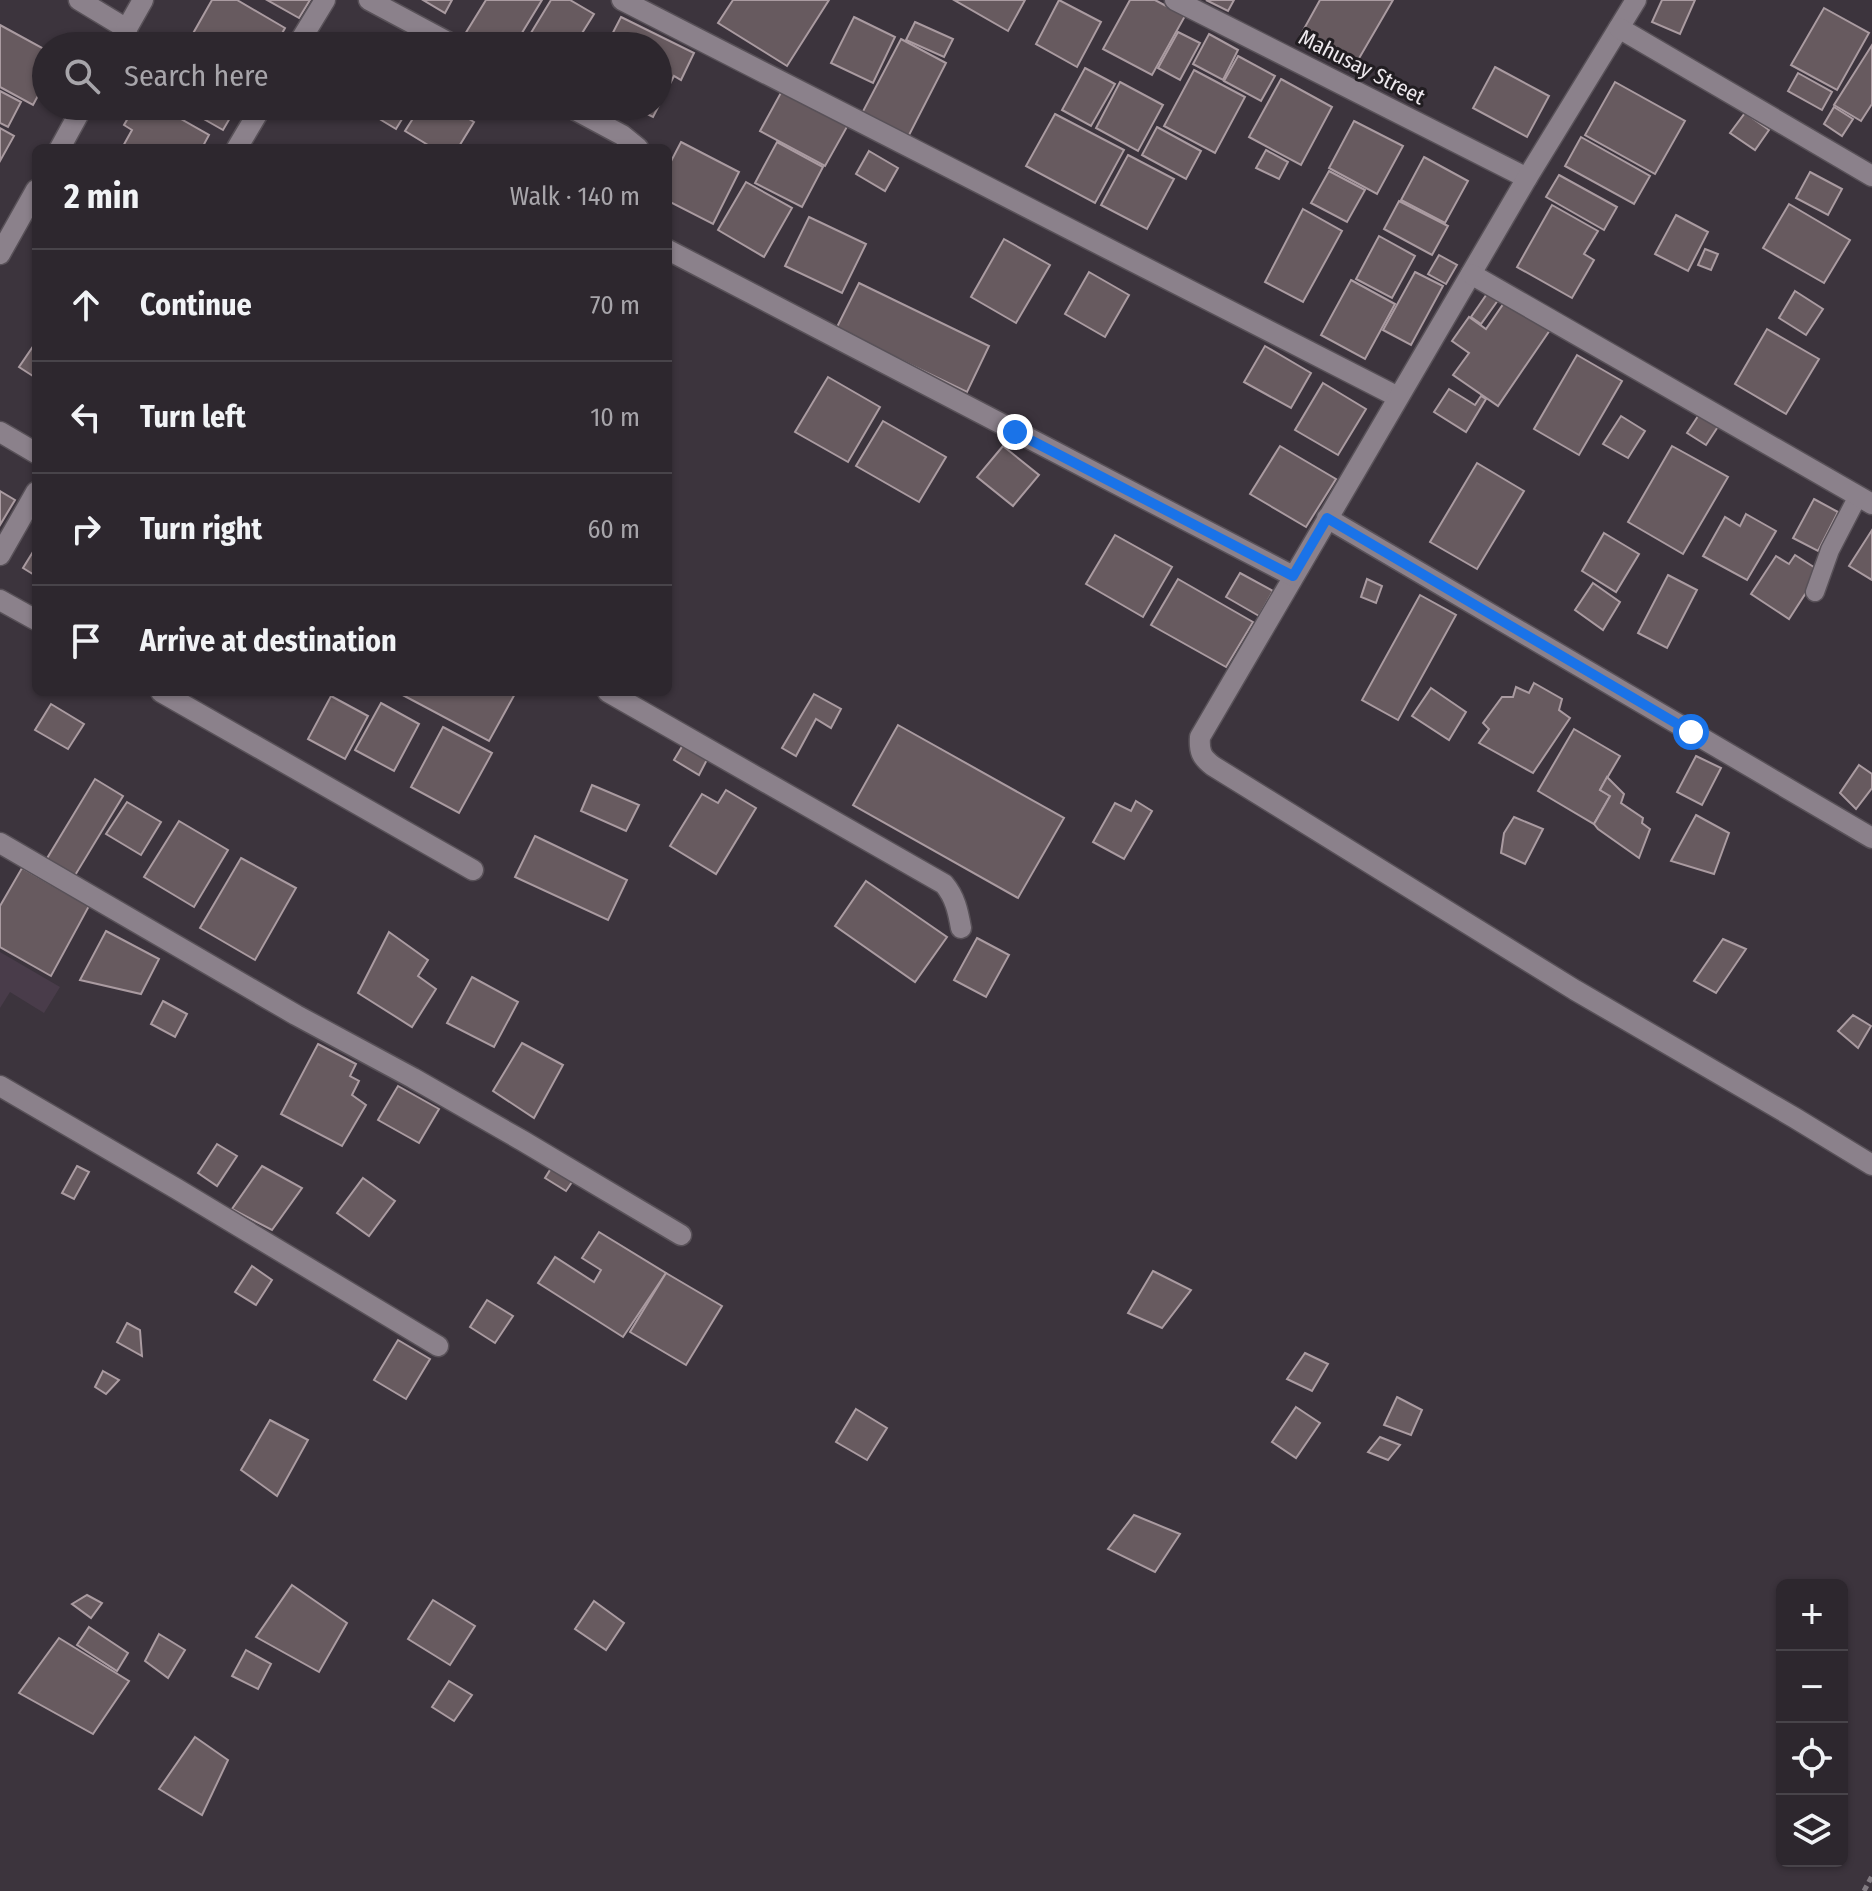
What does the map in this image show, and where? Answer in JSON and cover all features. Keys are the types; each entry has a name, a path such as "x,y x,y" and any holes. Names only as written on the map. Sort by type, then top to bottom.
{"street":[{"path":"79,0 116,32"},
{"path":"125,32 143,0"},
{"path":"306,32 325,0"},
{"path":"369,0 429,32"},
{"path":"622,0 1398,397"},
{"name":"Mahusay Street","path":"1175,0 1527,178"},
{"path":"1636,0 1527,178 1293,576 1200,737 1199,749 1202,758 1575,990 1872,1165"},
{"path":"1619,28 1872,176"},
{"path":"62,144 75,120"},
{"path":"239,144 254,120"},
{"path":"594,120 633,144"},
{"path":"0,254 32,197"},
{"path":"672,252 1293,576"},
{"path":"1471,274 1865,500"},
{"path":"0,432 32,451"},
{"path":"0,555 32,499"},
{"path":"1327,518 1872,838"},
{"path":"0,600 32,618"},
{"path":"168,696 473,870"},
{"path":"615,696 944,884 957,905 961,928"},
{"path":"0,843 296,1015 523,1141 681,1235"},
{"path":"0,1086 438,1346"}],"lane":[{"path":"1815,592 1830,550 1865,500"}],"path":[{"path":"1864,1891 1872,1876"}],"shaded area":[{"path":"0,952 60,987 44,1013 10,992 0,1008"}],"building":[{"path":"212,0 237,0 285,28 283,32 194,32"},
{"path":"267,0 310,0 299,18"},
{"path":"423,0 452,0 445,13"},
{"path":"486,0 542,0 523,32 466,32"},
{"path":"551,0 570,0 594,14 583,32 532,32"},
{"path":"733,0 829,0 787,66 718,23"},
{"path":"954,0 1025,0 1008,31"},
{"path":"1059,0 1101,22 1077,67 1036,44"},
{"path":"1130,0 1155,0 1185,16 1152,75 1103,49"},
{"path":"1206,0 1234,0 1228,11"},
{"path":"1320,0 1393,0 1354,67 1300,36"},
{"path":"1662,0 1695,0 1680,34 1652,22"},
{"path":"1824,8 1869,33 1837,90 1791,65"},
{"path":"621,17 651,32 613,32"},
{"path":"854,17 895,37 873,83 831,63"},
{"path":"915,22 953,39 944,57 906,40"},
{"path":"0,25 32,42 32,104 0,87"},
{"path":"1178,32 1200,43 1180,80 1158,68"},
{"path":"1209,34 1238,50 1223,80 1193,64"},
{"path":"901,39 946,63 906,141 860,117"},
{"path":"672,42 694,53 681,80 674,76 672,80"},
{"path":"1872,45 1872,104 1861,121 1834,105"},
{"path":"1238,56 1275,76 1261,101 1224,81"},
{"path":"1495,67 1549,96 1527,137 1473,108"},
{"path":"1085,68 1115,84 1091,126 1062,110"},
{"path":"1194,70 1245,97 1215,153 1164,126"},
{"path":"1798,73 1832,92 1822,110 1788,91"},
{"path":"1281,79 1332,107 1301,165 1249,137"},
{"path":"1120,82 1163,105 1138,151 1096,128"},
{"path":"1615,82 1685,121 1655,174 1585,135"},
{"path":"783,89 848,125 825,166 760,131"},
{"path":"0,91 21,102 8,127 0,123"},
{"path":"1834,107 1853,119 1842,136 1824,124"},
{"path":"1745,113 1769,130 1755,150 1730,133"},
{"path":"1055,114 1124,150 1095,203 1026,166"},
{"path":"127,120 183,120 209,135 204,144 124,144 132,130 124,125"},
{"path":"206,120 229,120 223,130"},
{"path":"381,120 401,120 396,129"},
{"path":"412,120 474,122 460,144 426,144 405,131"},
{"path":"1354,121 1403,146 1377,194 1329,168"},
{"path":"1157,127 1201,151 1186,179 1142,155"},
{"path":"0,128 14,136 0,161"},
{"path":"1581,137 1650,176 1634,204 1565,166"},
{"path":"681,142 739,172 713,224 672,203 672,159"},
{"path":"777,142 823,167 802,207 755,183"},
{"path":"1266,150 1288,162 1279,179 1256,168"},
{"path":"869,151 898,168 885,191 856,174"},
{"path":"1128,155 1174,179 1147,229 1101,205"},
{"path":"1424,157 1468,181 1445,223 1401,200"},
{"path":"1329,171 1365,190 1347,222 1311,203"},
{"path":"1810,172 1842,189 1828,215 1796,198"},
{"path":"1559,175 1617,207 1604,230 1546,197"},
{"path":"746,182 792,208 764,257 718,230"},
{"path":"1399,201 1448,226 1432,255 1384,229"},
{"path":"1789,204 1850,240 1824,283 1763,248"},
{"path":"1552,205 1598,231 1584,254 1594,260 1572,298 1517,267"},
{"path":"1303,209 1342,231 1303,302 1265,282"},
{"path":"1676,215 1708,232 1688,271 1655,254"},
{"path":"809,217 866,244 842,293 785,266"},
{"path":"1379,236 1415,256 1392,298 1356,279"},
{"path":"1004,239 1050,265 1016,323 971,297"},
{"path":"1705,249 1718,254 1711,270 1698,265"},
{"path":"1439,255 1457,265 1446,284 1428,274"},
{"path":"1089,272 1129,295 1105,337 1065,314"},
{"path":"1415,272 1443,286 1411,345 1383,330"},
{"path":"1351,280 1395,304 1365,359 1321,335"},
{"path":"859,283 989,346 967,392 836,329"},
{"path":"1491,288 1501,296 1481,324 1471,317"},
{"path":"1795,291 1823,309 1806,335 1779,318"},
{"path":"1506,300 1550,330 1498,406 1453,375 1469,353 1452,341 1469,317 1486,329"},
{"path":"1767,329 1819,359 1786,414 1735,384"},
{"path":"1265,346 1311,373 1291,408 1244,382"},
{"path":"32,348 32,375 19,367"},
{"path":"1577,355 1622,381 1579,455 1534,429"},
{"path":"828,377 880,407 848,462 795,432"},
{"path":"1323,383 1366,409 1338,455 1295,430"},
{"path":"1449,389 1475,405 1481,396 1486,399 1466,432 1434,412"},
{"path":"1702,410 1721,422 1706,445 1687,433"},
{"path":"1621,416 1645,431 1628,458 1603,444"},
{"path":"883,421 946,457 919,502 856,466"},
{"path":"1003,446 1039,475 1013,506 977,477"},
{"path":"1280,446 1336,479 1306,527 1250,494"},
{"path":"1672,446 1728,477 1683,554 1628,522"},
{"path":"1477,463 1524,491 1477,569 1430,542"},
{"path":"0,491 15,500 0,525"},
{"path":"1814,499 1838,512 1818,551 1793,538"},
{"path":"1746,514 1776,531 1747,580 1703,556 1725,517 1740,526"},
{"path":"1872,530 1872,580 1849,566"},
{"path":"1604,533 1639,554 1616,592 1582,571"},
{"path":"1115,535 1172,567 1143,617 1086,584"},
{"path":"32,553 32,574 23,568"},
{"path":"1795,555 1820,571 1789,619 1751,594 1776,556 1789,564"},
{"path":"1240,573 1273,591 1259,616 1226,597"},
{"path":"1668,575 1697,590 1667,648 1638,633"},
{"path":"1178,579 1253,622 1226,667 1151,625"},
{"path":"1367,579 1382,586 1376,603 1361,597"},
{"path":"1593,583 1620,602 1603,630 1575,610"},
{"path":"1420,595 1456,615 1398,720 1362,700"},
{"path":"1534,683 1562,699 1559,710 1570,718 1533,773 1479,743 1489,729 1483,723 1502,697 1513,697 1516,687 1529,693"},
{"path":"1431,688 1466,712 1449,740 1412,716"},
{"path":"814,694 841,709 831,728 816,719 796,756 782,748"},
{"path":"331,696 368,716 345,759 308,739"},
{"path":"405,696 514,696 489,741"},
{"path":"381,703 419,724 394,771 355,750"},
{"path":"51,704 84,724 68,749 35,730"},
{"path":"898,725 1064,818 1018,898 853,805"},
{"path":"443,727 492,753 459,813 411,787"},
{"path":"1574,729 1620,756 1600,790 1610,796 1594,824 1538,791"},
{"path":"687,738 711,752 699,775 674,760"},
{"path":"1696,756 1721,768 1702,805 1677,792"},
{"path":"1859,765 1872,774 1872,788 1856,809 1840,793"},
{"path":"1607,777 1624,794 1621,803 1643,818 1642,823 1650,829 1639,858 1594,824 1610,796 1600,790"},
{"path":"95,779 123,796 74,877 46,860"},
{"path":"592,785 639,805 626,831 581,811"},
{"path":"726,790 756,808 716,874 670,846 702,794 718,803"},
{"path":"1136,801 1152,811 1124,859 1093,842 1115,803 1131,811"},
{"path":"127,802 161,822 141,855 106,834"},
{"path":"1696,815 1729,833 1714,874 1671,861"},
{"path":"1514,817 1543,829 1525,864 1501,853 1504,833"},
{"path":"179,821 228,850 194,907 144,877"},
{"path":"535,836 627,880 608,920 515,877"},
{"path":"241,858 296,888 255,960 200,928"},
{"path":"22,868 89,906 51,976 0,947 0,906"},
{"path":"866,881 947,937 915,982 835,926"},
{"path":"106,931 159,959 141,994 80,980"},
{"path":"389,932 428,960 418,976 436,989 412,1027 358,993"},
{"path":"977,938 1009,955 986,997 954,980"},
{"path":"1723,939 1746,949 1716,993 1694,981"},
{"path":"472,977 518,1002 494,1047 447,1023"},
{"path":"163,1001 187,1014 175,1037 151,1024"},
{"path":"1853,1015 1871,1026 1858,1048 1838,1031"},
{"path":"522,1043 563,1065 534,1118 493,1091"},
{"path":"318,1044 356,1064 350,1076 359,1081 352,1095 366,1105 342,1146 281,1114"},
{"path":"398,1086 439,1109 419,1143 378,1120"},
{"path":"217,1144 237,1156 217,1186 198,1173"},
{"path":"555,1162 576,1176 566,1191 545,1178"},
{"path":"77,1166 89,1172 74,1199 62,1193"},
{"path":"262,1166 302,1188 272,1230 232,1209"},
{"path":"363,1178 395,1201 369,1236 337,1213"},
{"path":"599,1232 666,1273 623,1337 538,1283 555,1257 594,1282 601,1270 582,1258"},
{"path":"252,1266 272,1280 256,1305 235,1292"},
{"path":"1153,1271 1191,1290 1162,1328 1128,1313"},
{"path":"666,1273 722,1306 686,1365 630,1332"},
{"path":"487,1300 513,1316 495,1343 470,1327"},
{"path":"127,1323 140,1330 142,1356 117,1342"},
{"path":"398,1340 430,1359 406,1399 374,1380"},
{"path":"1305,1353 1328,1364 1312,1391 1287,1379"},
{"path":"103,1371 119,1380 106,1394 95,1387"},
{"path":"1397,1397 1422,1410 1411,1435 1384,1425"},
{"path":"1296,1407 1320,1423 1296,1458 1272,1442"},
{"path":"856,1409 887,1428 867,1460 836,1442"},
{"path":"270,1420 308,1440 277,1496 241,1470"},
{"path":"1380,1437 1400,1445 1388,1460 1368,1452"},
{"path":"1134,1515 1180,1534 1155,1572 1108,1549"},
{"path":"292,1585 347,1623 319,1672 256,1637"},
{"path":"87,1595 102,1603 91,1618 72,1604"},
{"path":"433,1600 475,1626 450,1665 408,1639"},
{"path":"594,1601 624,1623 606,1650 575,1629"},
{"path":"89,1627 128,1653 117,1671 77,1645"},
{"path":"159,1634 185,1650 168,1678 145,1661"},
{"path":"59,1638 129,1681 93,1734 19,1693"},
{"path":"246,1650 271,1664 258,1689 232,1676"},
{"path":"449,1681 472,1695 454,1721 432,1707"},
{"path":"195,1737 228,1760 202,1815 159,1789"}],"route":[{"path":"1015,432 1293,576 1327,518 1691,732"}]}
